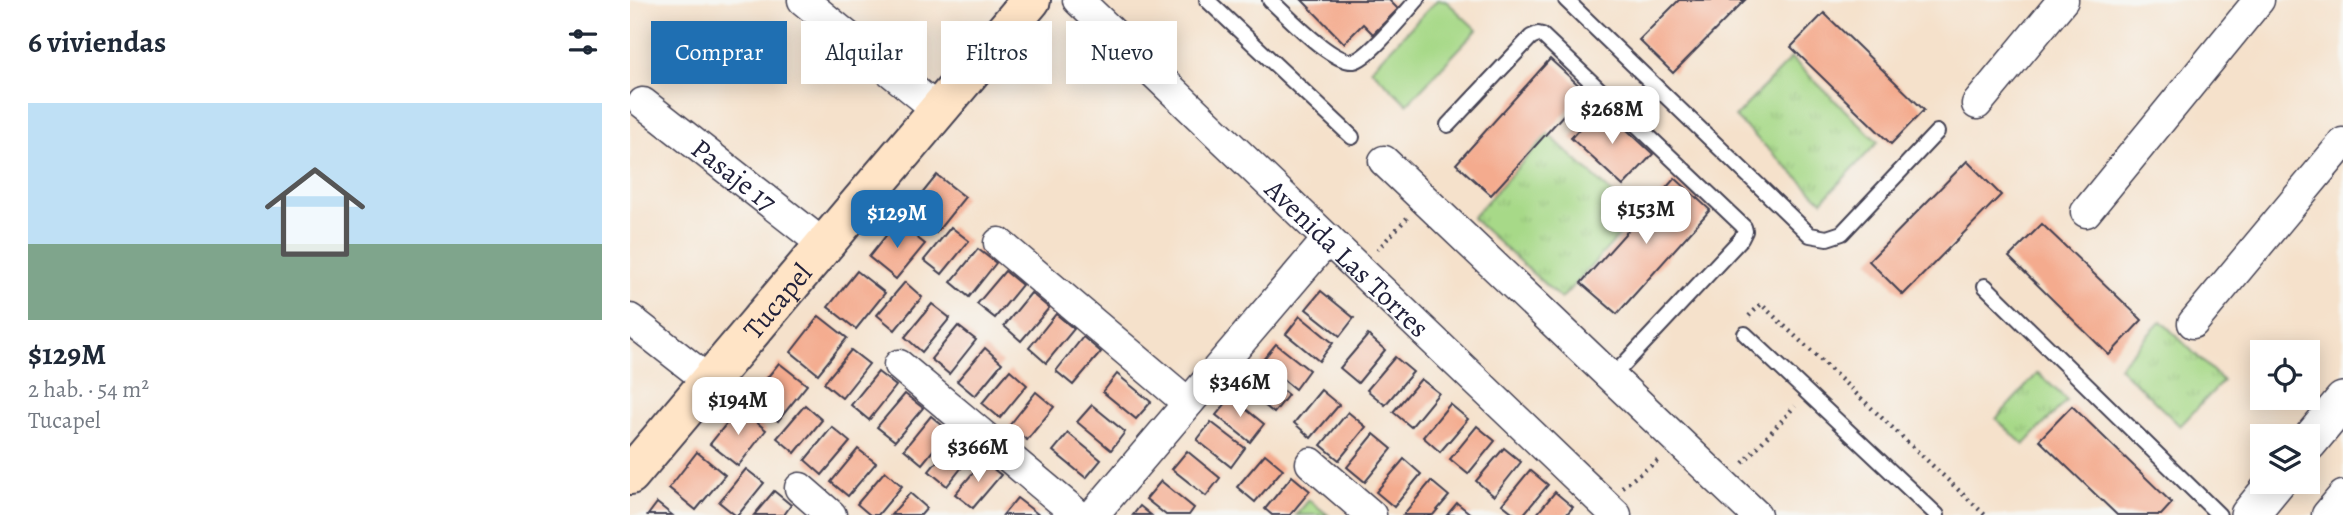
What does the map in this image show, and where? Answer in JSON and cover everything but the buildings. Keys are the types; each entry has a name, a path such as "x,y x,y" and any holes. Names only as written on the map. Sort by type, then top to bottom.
{"main road":[{"name":"Tucapel","path":"630,475 1031,0"}],"street":[{"path":"803,0 939,110"},
{"name":"Avenida Las Torres","path":"1078,0 1609,508"},
{"path":"1977,104 2063,0"},
{"path":"2086,212 2259,0"},
{"name":"Pasaje 17","path":"643,103 824,246"},
{"path":"2193,323 2343,143"},
{"path":"1384,161 1756,515"},
{"path":"1093,515 1328,239"},
{"path":"999,243 1188,403"},
{"path":"630,319 709,381"},
{"path":"899,365 1078,515"},
{"path":"2320,429 2343,401"},
{"path":"1311,463 1371,515"},
{"path":"800,488 831,515"},
{"path":"2249,515 2266,494"},
{"path":"2327,515 2343,496"}],"lane":[{"path":"1207,0 1352,137"},
{"path":"1270,0 1335,57 1353,61 1366,55 1417,0"},
{"path":"1566,0 1810,235 1827,238 1842,233 1937,132"},
{"path":"1448,125 1531,37 1542,35 1744,227 1741,239 1611,378"},
{"path":"1985,286 2219,515"},
{"path":"1745,334 1937,515"}],"path":[{"path":"1359,269 1424,199"},
{"path":"1745,334 1751,327 1744,321 1761,304 1985,515"},
{"path":"1731,491 1751,471 1742,462 1807,393"},
{"path":"1609,508 1678,441"}],"green space":[{"path":"1437,0 1445,0 1477,30 1407,104 1371,69"},
{"path":"1791,58 1878,142 1822,201 1735,117"},
{"path":"1548,134 1637,216 1561,299 1472,218"},
{"path":"2161,321 2223,381 2180,426 2119,367"},
{"path":"2038,373 2067,400 2024,445 1996,419"},
{"path":"1309,500 1328,515 1296,515"}]}
